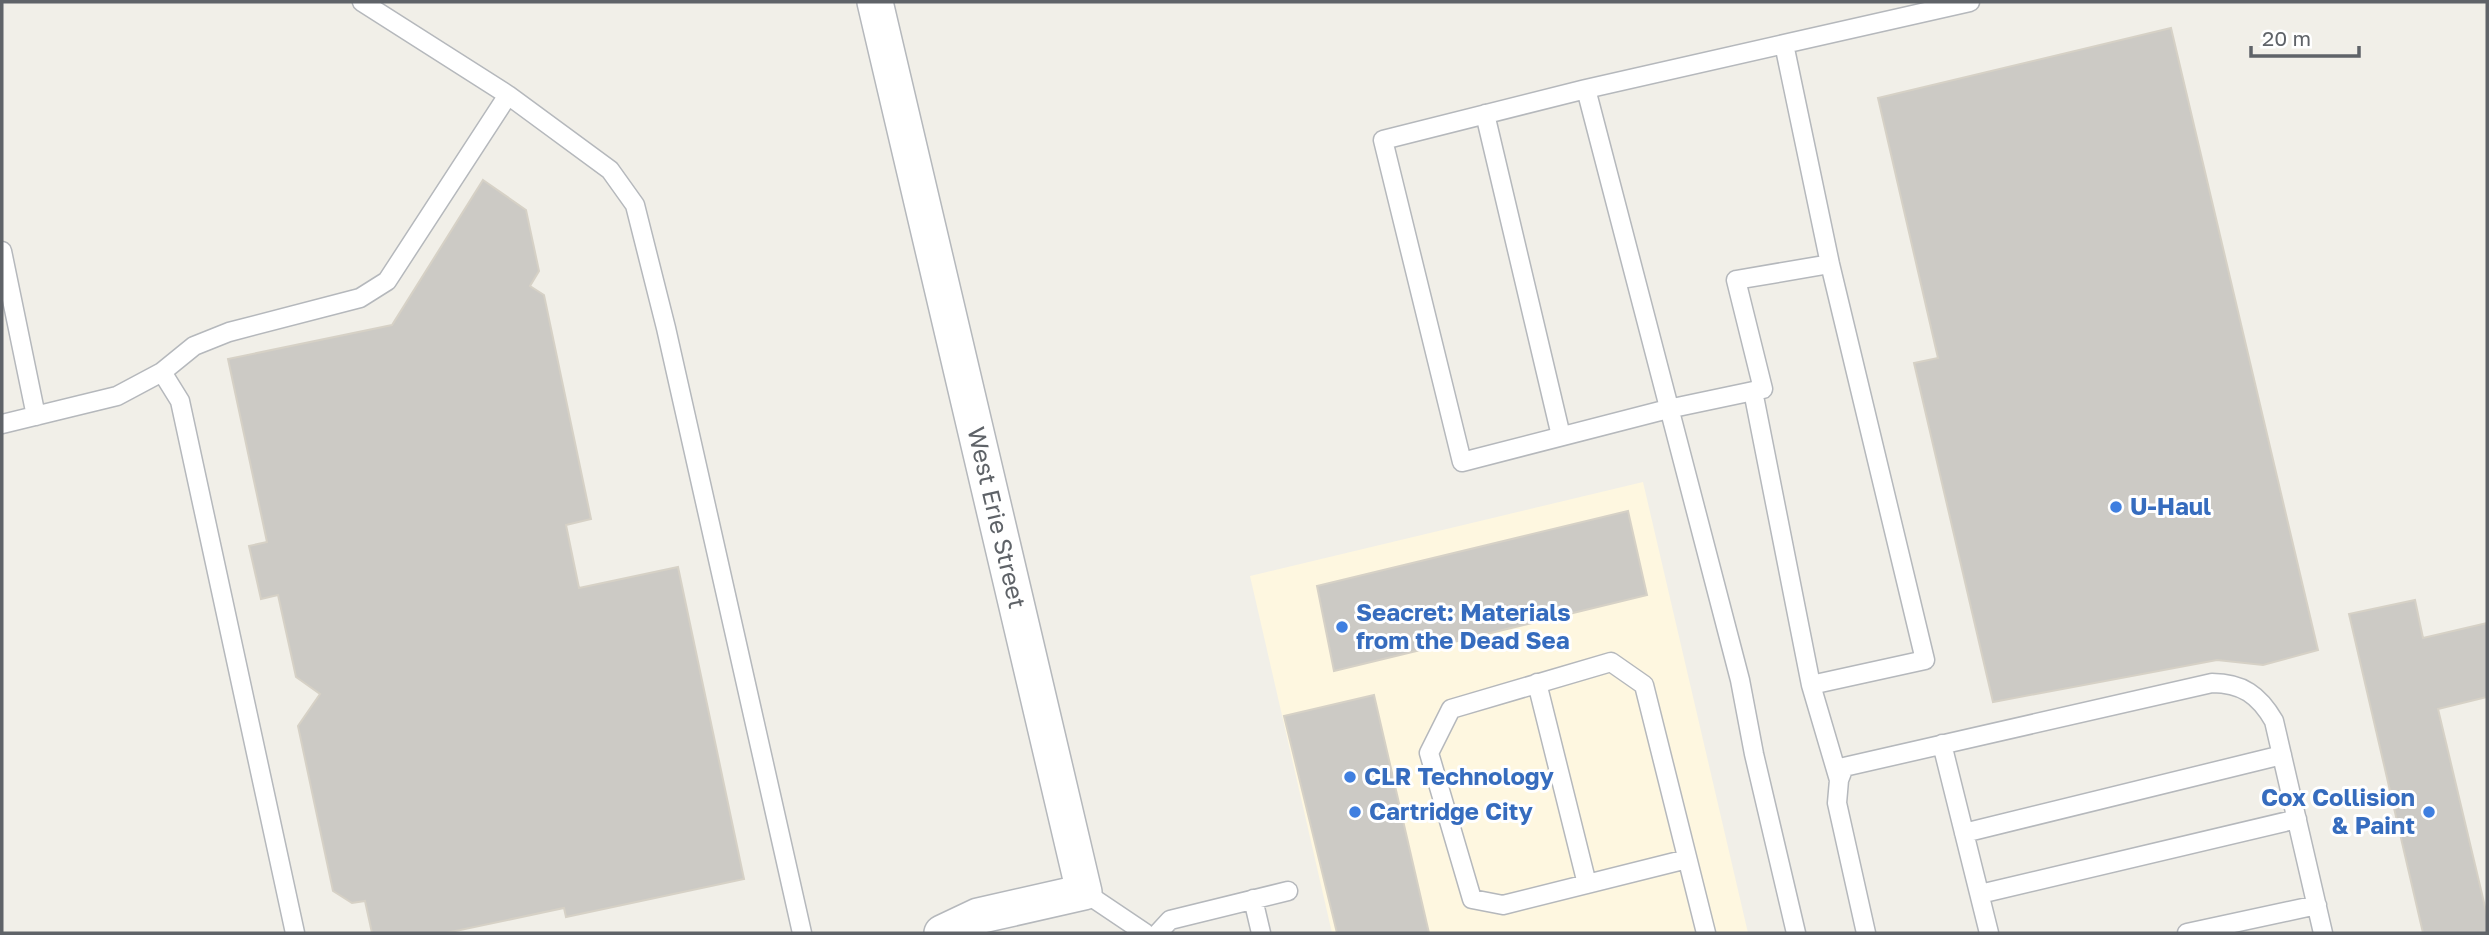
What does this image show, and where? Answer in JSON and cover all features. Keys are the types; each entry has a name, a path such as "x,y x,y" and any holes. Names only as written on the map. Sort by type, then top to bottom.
{"street":[{"name":"West Erie Street","path":"875,2 1084,892"},
{"path":"942,933 978,916 1084,892"}],"lane":[{"path":"362,2 508,95 610,170 635,205 666,328 802,933"},
{"path":"1830,264 1736,280 1763,389 1668,409 1462,462 1383,140 1586,89 1970,2"},
{"path":"1784,44 1830,264 1925,660 1811,685"},
{"path":"1586,89 1740,680 1754,754 1796,933"},
{"path":"2,424 117,396 162,372 194,346 360,298 387,281 508,95"},
{"path":"1485,114 1561,436"},
{"path":"2,251 36,416"},
{"path":"162,372 180,401 295,933"},
{"path":"1753,391 1811,685 1839,780"},
{"path":"1687,859 1503,905 1472,899 1429,753 1451,709 1611,662 1644,685 1706,933"},
{"path":"1866,933 1837,803 1839,780 1844,767 2212,682 2232,683 2265,706 2274,721 2323,933"},
{"path":"1537,683 1587,884"},
{"path":"1941,744 1989,933"},
{"path":"1964,833 2282,755"},
{"path":"1980,894 2297,819"},
{"path":"1158,933 1170,920 1288,891"},
{"path":"1084,892 1146,933"},
{"path":"1254,899 1261,933"},
{"path":"2187,933 2317,905"}],"shaded area":[{"path":"1643,482 1748,933 1332,933 1250,576"}],"building":[{"name":"U-Haul","path":"2171,28 2318,650 2263,665 2217,660 1993,702 1914,363 1938,358 1878,98"},
{"path":"483,180 526,210 539,271 530,286 544,295 591,519 566,525 579,588 678,567 744,879 566,917 564,908 446,933 372,933 365,901 352,903 333,891 298,726 320,694 296,677 278,595 261,599 249,546 267,542 228,359 392,325"},
{"path":"1628,511 1647,595 1334,671 1317,586"},
{"name":"Cox Collision & Paint","path":"2415,600 2423,638 2487,623 2487,697 2438,709 2487,915 2487,933 2423,933 2349,614"},
{"path":"1374,695 1429,933 1337,933 1284,716"}],"place":[{"name":"U-Haul","path":"2116,507"},
{"name":"Seacret: Materials from the Dead Sea","path":"1342,627"},
{"name":"CLR Technology","path":"1350,777"},
{"name":"Cartridge City","path":"1355,812"},
{"name":"Cox Collision & Paint","path":"2429,812"}]}
